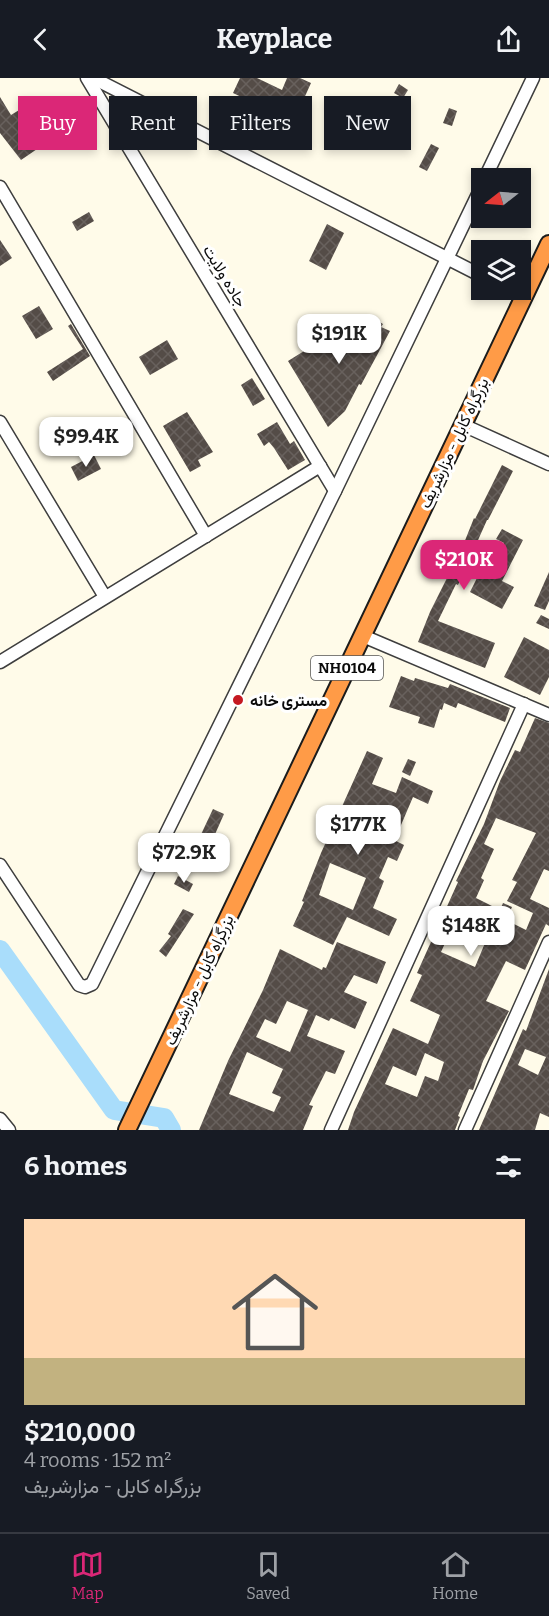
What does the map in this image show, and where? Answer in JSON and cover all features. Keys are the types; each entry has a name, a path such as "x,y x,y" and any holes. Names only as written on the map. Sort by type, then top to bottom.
{"highway":[{"name":"بزرگراه کابل - مزارشریف","path":"531,282 549,244"},
{"name":"بزرگراه کابل - مزارشریف","path":"127,1130 523,300"}],"street":[{"name":"جاده ولایت","path":"87,78 335,490"},
{"path":"93,78 471,271"},
{"path":"490,168 533,78"},
{"path":"0,187 206,536"},
{"path":"0,865 79,985 85,987 92,984 471,208"},
{"path":"0,422 105,597"},
{"path":"463,425 549,464"},
{"path":"2,655 105,597 320,466"},
{"path":"363,636 549,715"},
{"path":"331,1130 524,705"},
{"path":"465,1130 549,942"},
{"path":"0,1119 9,1130"}],"building":[{"path":"240,78 257,78 282,90 287,78 300,78 311,83 305,96 239,96 233,93"},
{"path":"399,84 408,90 404,96 394,93"},
{"path":"0,97 11,115 18,111 18,150 36,150 21,160 0,133"},
{"path":"449,108 457,111 452,126 443,123"},
{"path":"431,144 439,148 427,171 419,167"},
{"path":"89,212 94,221 77,231 72,222"},
{"path":"327,224 344,233 326,270 309,261"},
{"path":"0,240 12,258 0,266"},
{"path":"39,306 53,329 36,339 22,316"},
{"path":"359,316 368,321 370,317 383,324 381,327 390,331 345,411 328,427 288,361 317,343 322,352 338,318 354,326"},
{"path":"71,324 90,356 53,381 47,372 83,349 68,326"},
{"path":"167,340 178,359 150,375 139,357"},
{"path":"252,378 265,399 253,406 241,385"},
{"path":"187,412 213,452 198,460 201,466 190,472 163,426"},
{"path":"277,422 290,444 294,441 305,460 288,470 269,442 264,446 257,434"},
{"path":"94,455 101,469 78,481 71,467"},
{"path":"502,465 513,471 438,621 495,643 485,668 418,642 474,518"},
{"path":"502,529 523,540 502,581 514,587 502,609 470,592 481,570 489,574 504,543 496,539"},
{"path":"549,572 549,601 545,610 534,606"},
{"path":"541,615 549,619 549,629 536,623"},
{"path":"524,637 549,650 549,677 540,695 504,677"},
{"path":"401,676 448,688 450,684 510,708 505,722 458,703 456,708 444,703 434,728 418,723 420,717 389,707"},
{"path":"535,718 549,723 549,871 544,869 530,899 549,908 549,926 546,924 525,970 506,961 486,1001 509,1011 483,1061 473,1090 469,1089 455,1130 348,1130 393,1028 428,1044 440,1015 410,1001 422,975 417,973 458,882 456,881 484,824 500,781 515,750 520,752","holes":["496,818 536,833 512,880 517,882 507,901 533,913 526,930 506,920 512,907 503,903 500,910 476,898 484,880 481,878 494,849 484,844","458,915 490,931 475,967 441,952","425,1053 444,1062 438,1081 425,1076 417,1097 385,1084 393,1066 416,1076"]},
{"path":"367,751 383,758 372,784 396,793 402,777 433,791 428,804 413,797 395,839 404,845 397,861 388,857 379,878 384,881 373,908 397,919 389,936 347,917 333,945 293,926 321,853","holes":["330,863 366,878 353,910 319,895"]},
{"path":"408,759 416,762 410,776 402,772"},
{"path":"213,809 224,814 200,868 188,862"},
{"path":"178,876 193,884 189,892 174,884"},
{"path":"183,909 194,914 166,957 159,951 171,936 168,934"},
{"path":"337,942 386,962 377,984 354,975 344,992 367,1002 355,1029 331,1018 329,1021 316,1015 307,1036 345,1051 335,1074 326,1071 309,1105 313,1106 303,1130 199,1130 280,949 322,970 323,967 326,968","holes":["287,1001 308,1010 290,1052 256,1037 265,1019 276,1024","247,1052 283,1069 272,1093 281,1097 274,1112 229,1094"]},
{"path":"549,969 549,1117 540,1113 535,1130 479,1130 523,1029 526,1031","holes":["525,1049 546,1057 538,1075 518,1065"]}],"waterway":[{"path":"0,950 114,1110 164,1118 171,1130"}],"place":[{"name":"مستری خانه","path":"238,700"}]}
